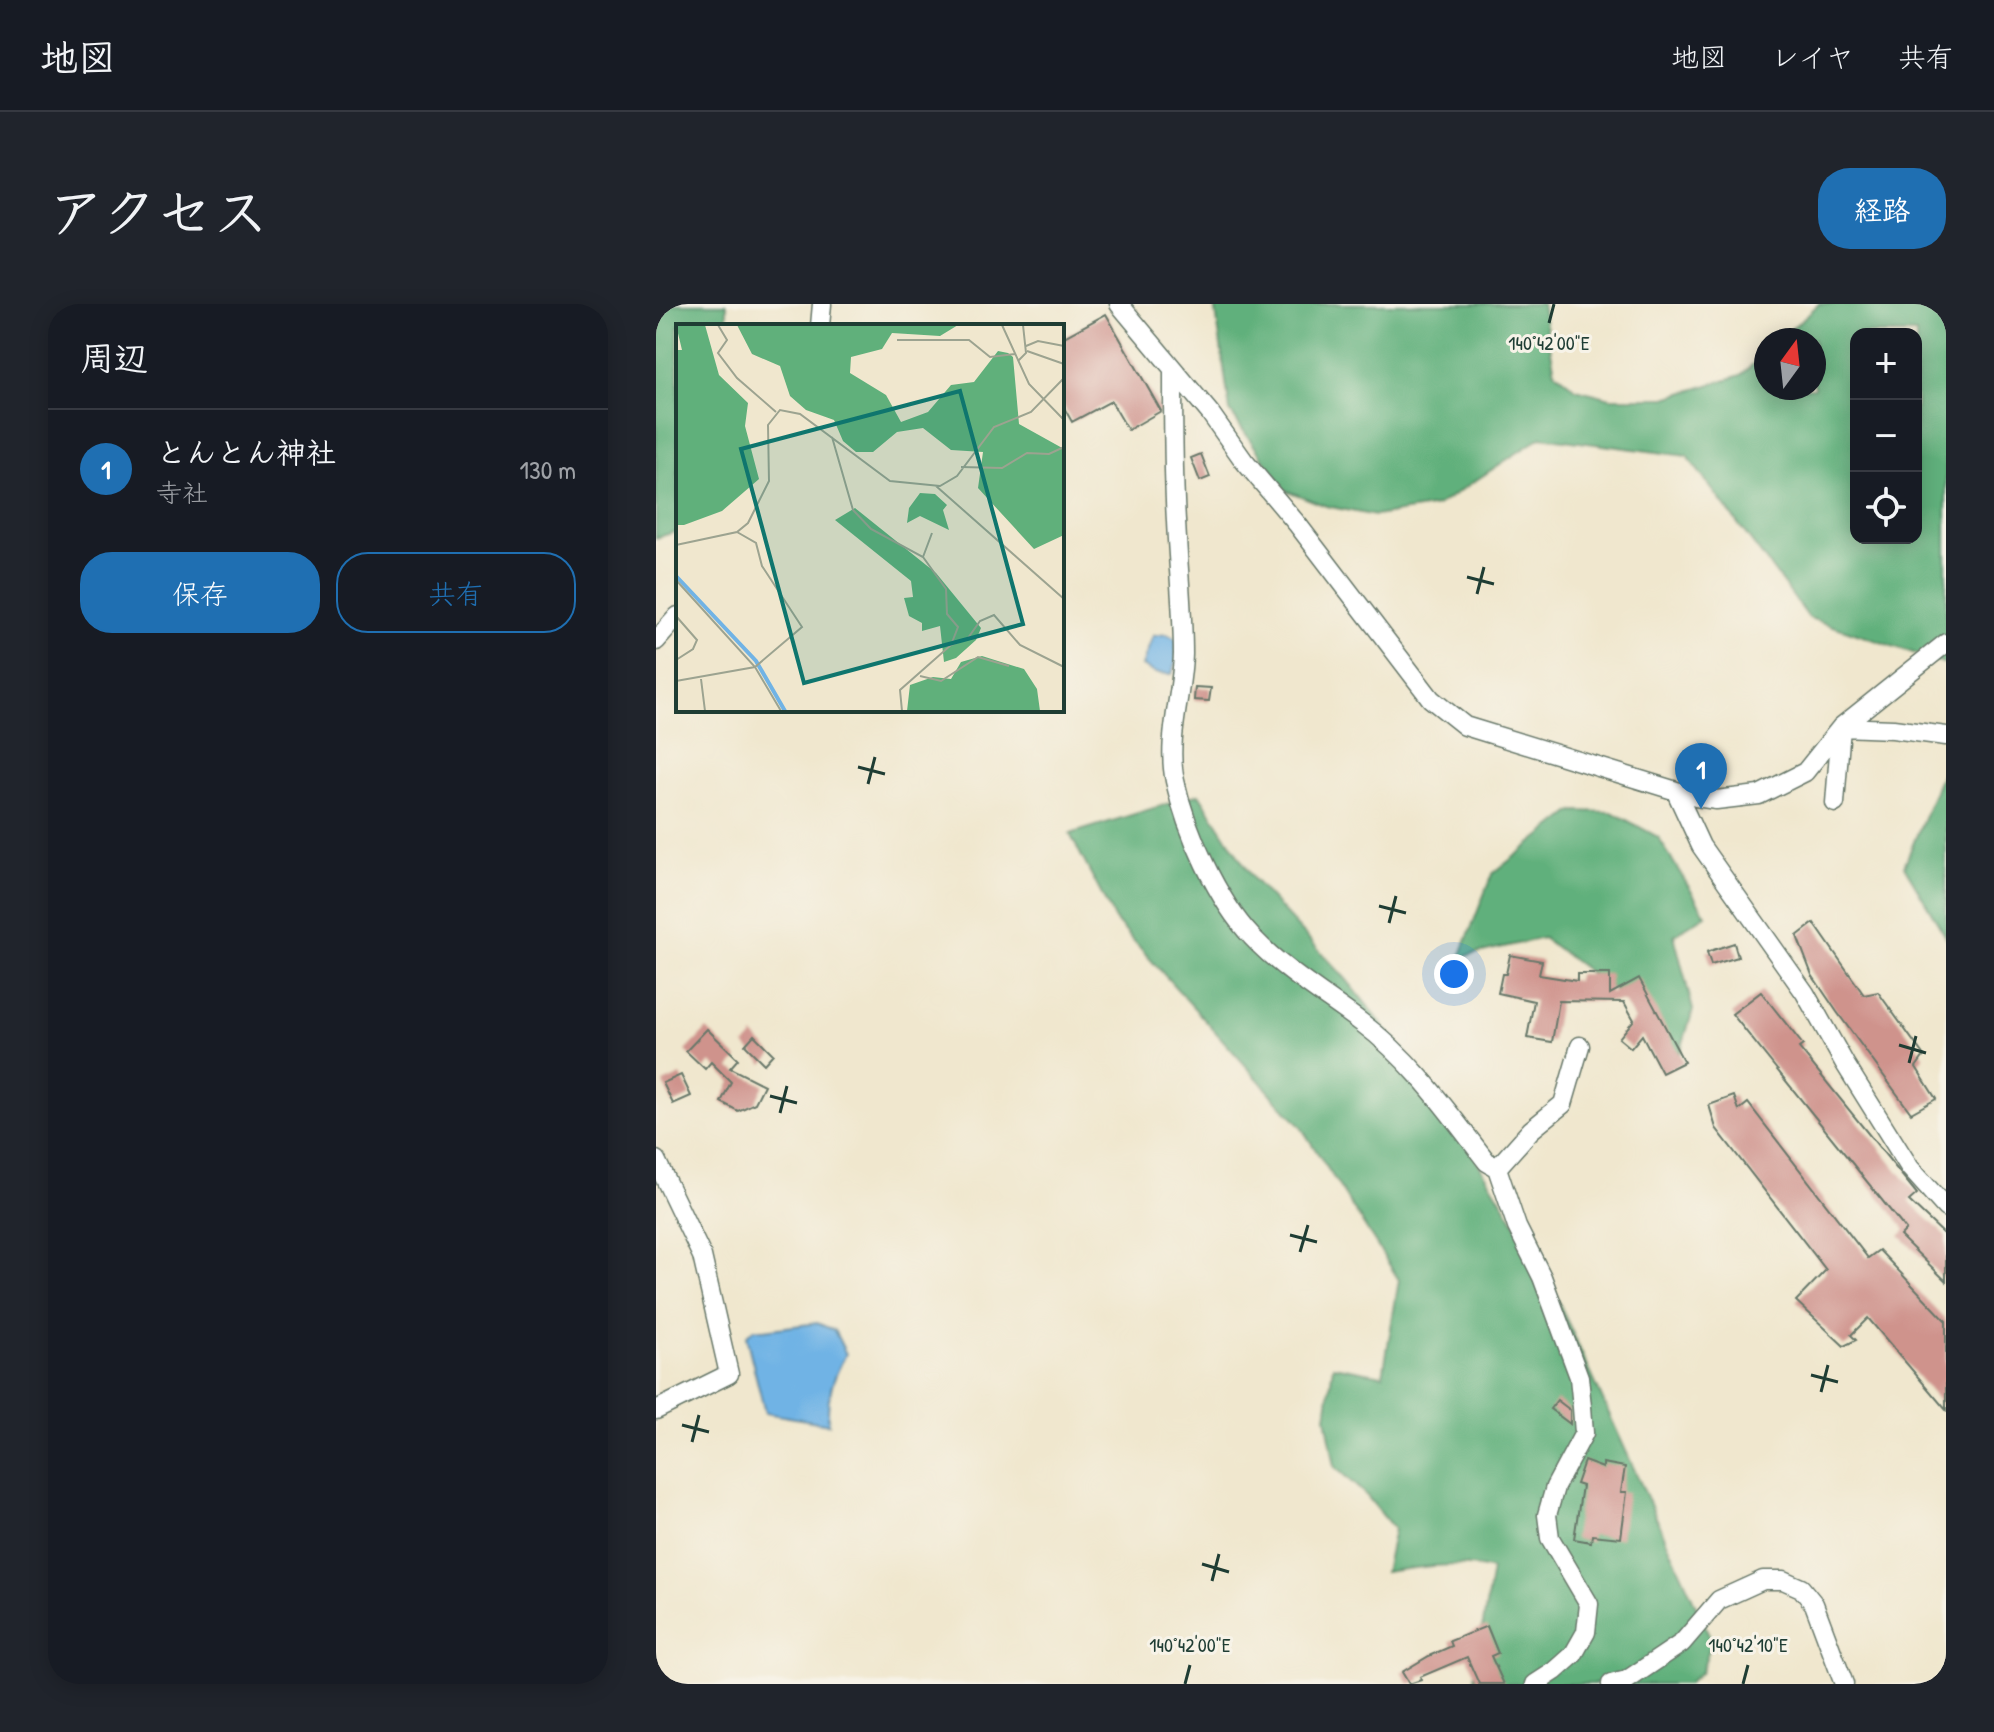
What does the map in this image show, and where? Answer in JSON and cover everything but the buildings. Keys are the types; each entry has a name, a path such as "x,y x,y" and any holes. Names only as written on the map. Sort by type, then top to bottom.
{"street":[{"path":"820,324 822,304"},
{"path":"1119,304 1298,525 1431,699 1465,726 1676,792 1716,800 1759,795 1805,772 1841,727 1946,643"},
{"path":"1173,370 1173,455 1183,652 1174,778 1204,861 1231,910 1253,938 1305,983 1363,1023 1395,1052 1432,1091 1487,1162 1497,1168 1517,1227 1542,1277 1579,1377 1584,1433 1555,1487 1547,1515 1550,1538 1589,1604 1586,1632 1573,1655 1535,1684"},
{"path":"656,641 676,618"},
{"path":"1841,727 1893,729 1946,736"},
{"path":"1835,803 1841,727"},
{"path":"1676,792 1701,846 1805,993 1910,1168 1946,1208"},
{"path":"1497,1168 1531,1130 1563,1104 1580,1046"},
{"path":"656,1160 702,1256 729,1374 656,1410"},
{"path":"1611,1684 1627,1680 1682,1643 1719,1600 1763,1580 1783,1580 1801,1588 1814,1604 1844,1684"}],"green space":[{"path":"656,304 727,304 727,324 676,324 676,532 656,538"},
{"path":"1215,304 1542,304 1555,372 1576,389 1611,398 1666,398 1741,375 1754,363 1754,400 1826,400 1826,328 1792,328 1819,304 1946,304 1946,664 1809,618 1687,456 1541,437 1437,506 1375,516 1326,506 1285,490 1230,411"},
{"path":"1946,764 1946,937 1904,866"},
{"path":"1199,794 1253,879 1346,979 1431,1085 1544,1270 1712,1641 1701,1672 1688,1684 1473,1684 1492,1570 1452,1565 1385,1572 1394,1529 1367,1496 1335,1467 1326,1417 1333,1366 1383,1375 1399,1280 1301,1127 1115,920 1070,834"},
{"path":"1573,811 1612,812 1658,837 1706,915 1674,935 1693,1010 1679,1056 1654,1020 1543,938 1460,957 1492,874"}],"water":[{"path":"1167,634 1176,639 1176,661 1172,674 1155,673 1142,666 1153,636"},
{"path":"817,1323 834,1330 846,1354 832,1388 828,1405 829,1424 765,1413 746,1336 754,1329"}],"place":[{"name":"とんとん神社","path":"1701,809"}]}
